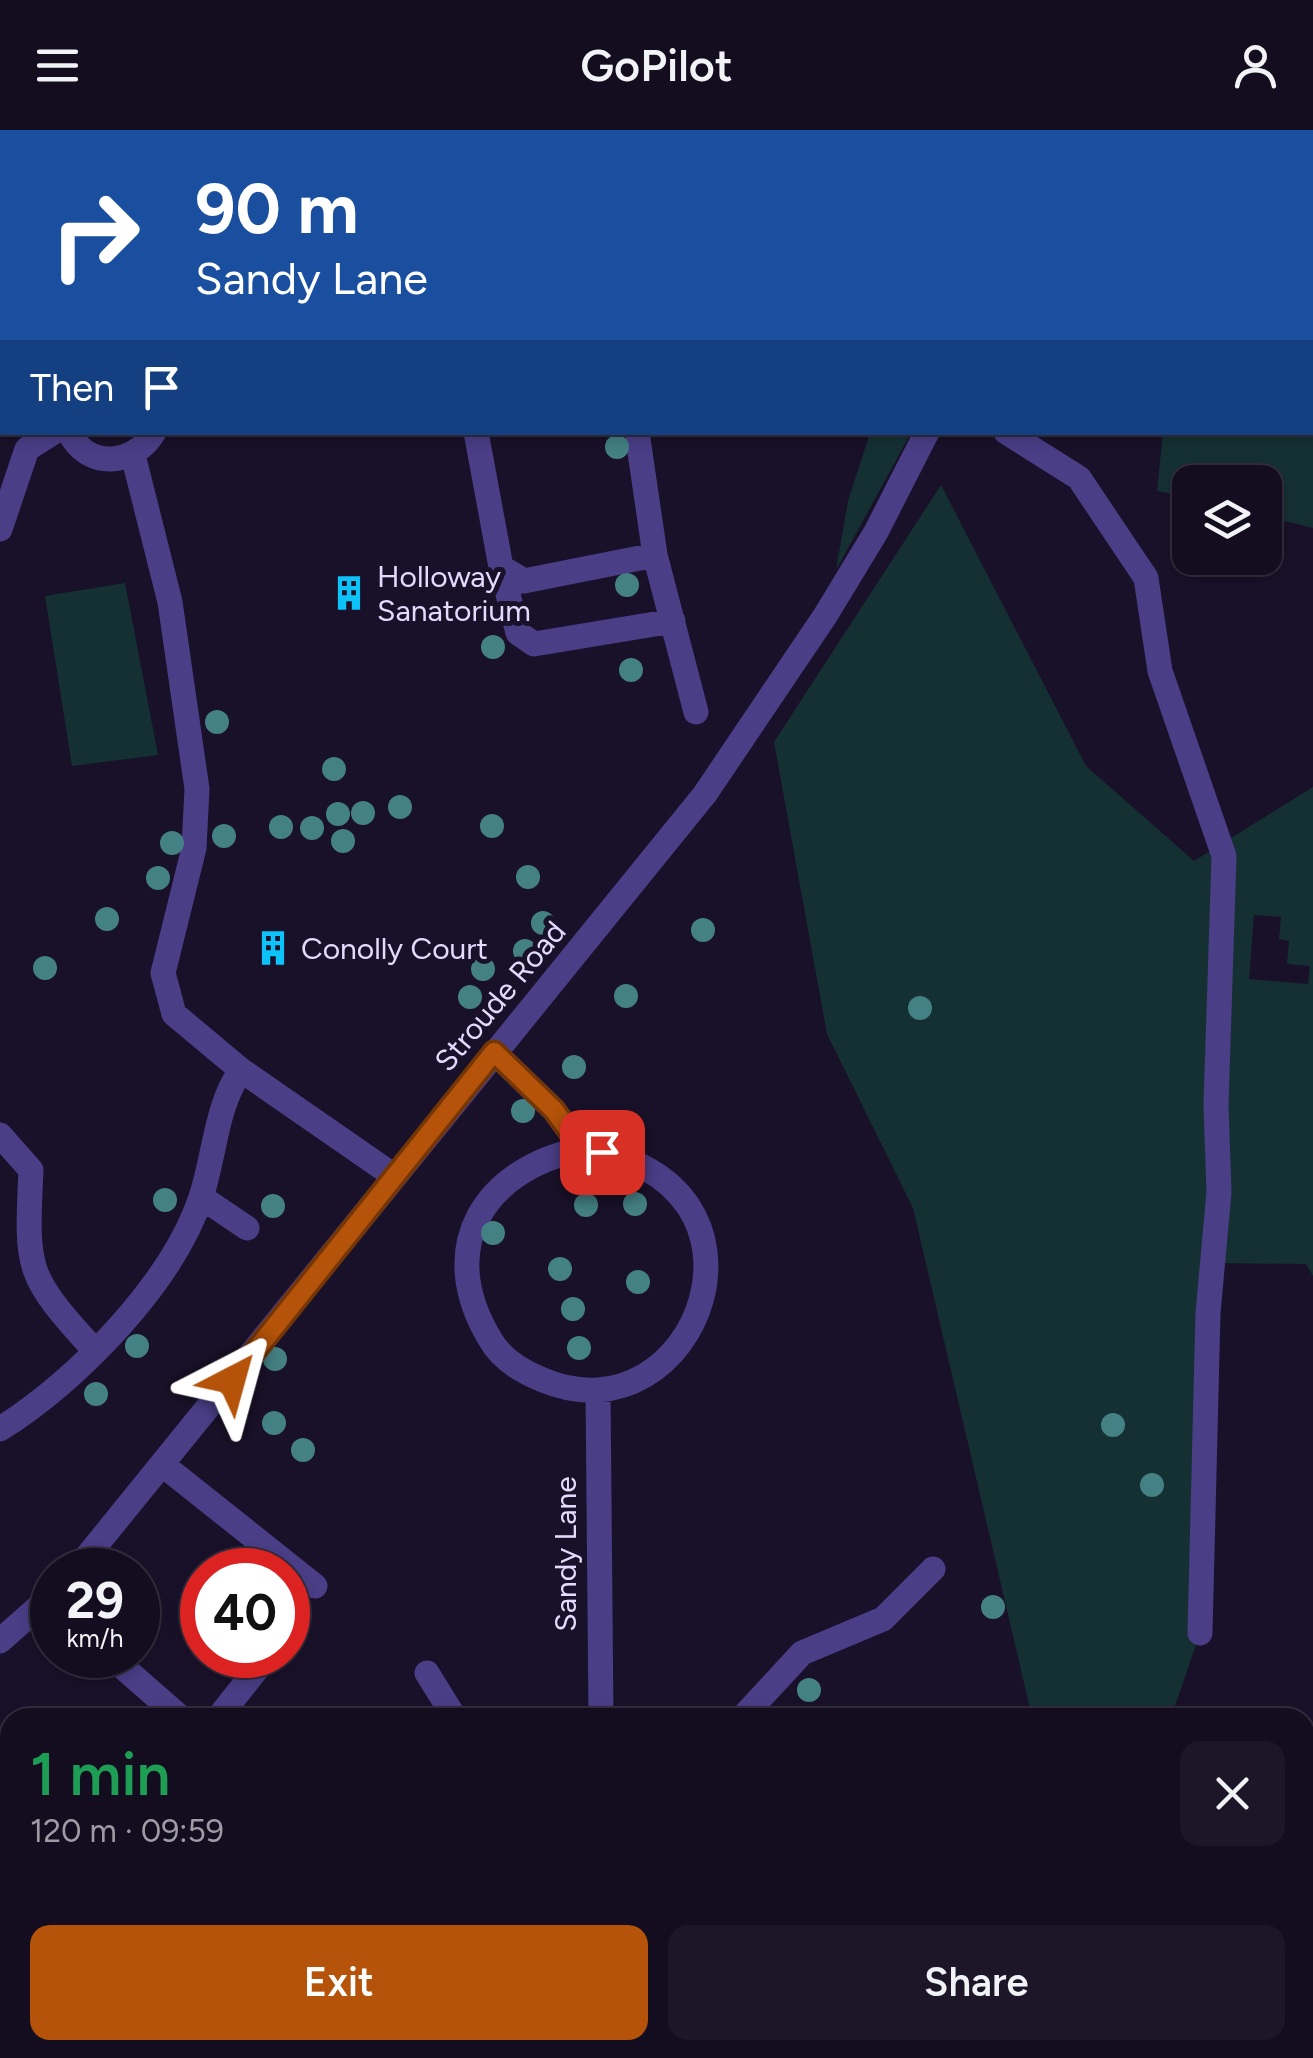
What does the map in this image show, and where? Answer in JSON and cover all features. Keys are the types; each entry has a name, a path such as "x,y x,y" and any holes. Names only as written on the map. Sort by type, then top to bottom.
{"street":[{"path":"72,435 93,457 106,460 133,456 151,435"},
{"path":"477,435 501,567 518,632 534,644 673,620"},
{"path":"638,435 655,555 696,712"},
{"name":"Stroude Road","path":"94,1548 494,1052 608,917 747,734 876,532 925,435"},
{"path":"1011,435 1079,478 1146,578 1160,671 1224,856 1216,1087 1219,1192 1208,1313 1207,1491 1200,1634"},
{"path":"0,528 25,441"},
{"path":"133,456 170,602 197,789 194,848 164,973 167,993 177,1020 241,1070 394,1176"},
{"path":"501,567 524,581 655,555"},
{"path":"494,1052 554,1110 582,1149"},
{"path":"0,1429 95,1351 125,1320 176,1248 202,1197 224,1103 241,1070"},
{"path":"0,1135 32,1170 29,1258 38,1282 95,1351"},
{"path":"582,1149 623,1155 660,1174 688,1204 704,1242 706,1283 696,1322 688,1334 672,1356 638,1379 598,1390 560,1387 524,1372 495,1348 475,1315 466,1278 470,1239 485,1204 511,1176 544,1156 582,1149"},
{"path":"202,1197 247,1228"},
{"name":"Sandy Lane","path":"598,1390 601,1708"},
{"path":"163,1465 314,1586"},
{"path":"751,1708 802,1652 883,1618 933,1569"},
{"path":"0,1642 30,1617"},
{"path":"427,1673 449,1708"},
{"path":"135,1678 170,1708"},
{"path":"226,1708 250,1678"}],"green space":[{"path":"869,435 910,435 836,570 848,501"},
{"path":"1163,435 1313,435 1313,528 1282,520 1282,465 1172,465 1172,494 1157,491"},
{"path":"941,485 1086,766 1194,861 1313,787 1313,1276 1306,1264 1213,1263 1200,1633 1174,1708 1030,1708 913,1208 827,1034 774,742","holes":["1254,915 1281,917 1279,939 1289,941 1287,964 1310,966 1308,984 1249,979"]},
{"path":"125,583 158,755 72,766 45,596"}],"place":[{"name":"Holloway Sanatorium","path":"349,593"},
{"name":"Conolly Court","path":"273,948"}],"route":[{"path":"232,1380 494,1052 554,1110 582,1149 602,1152"}]}
